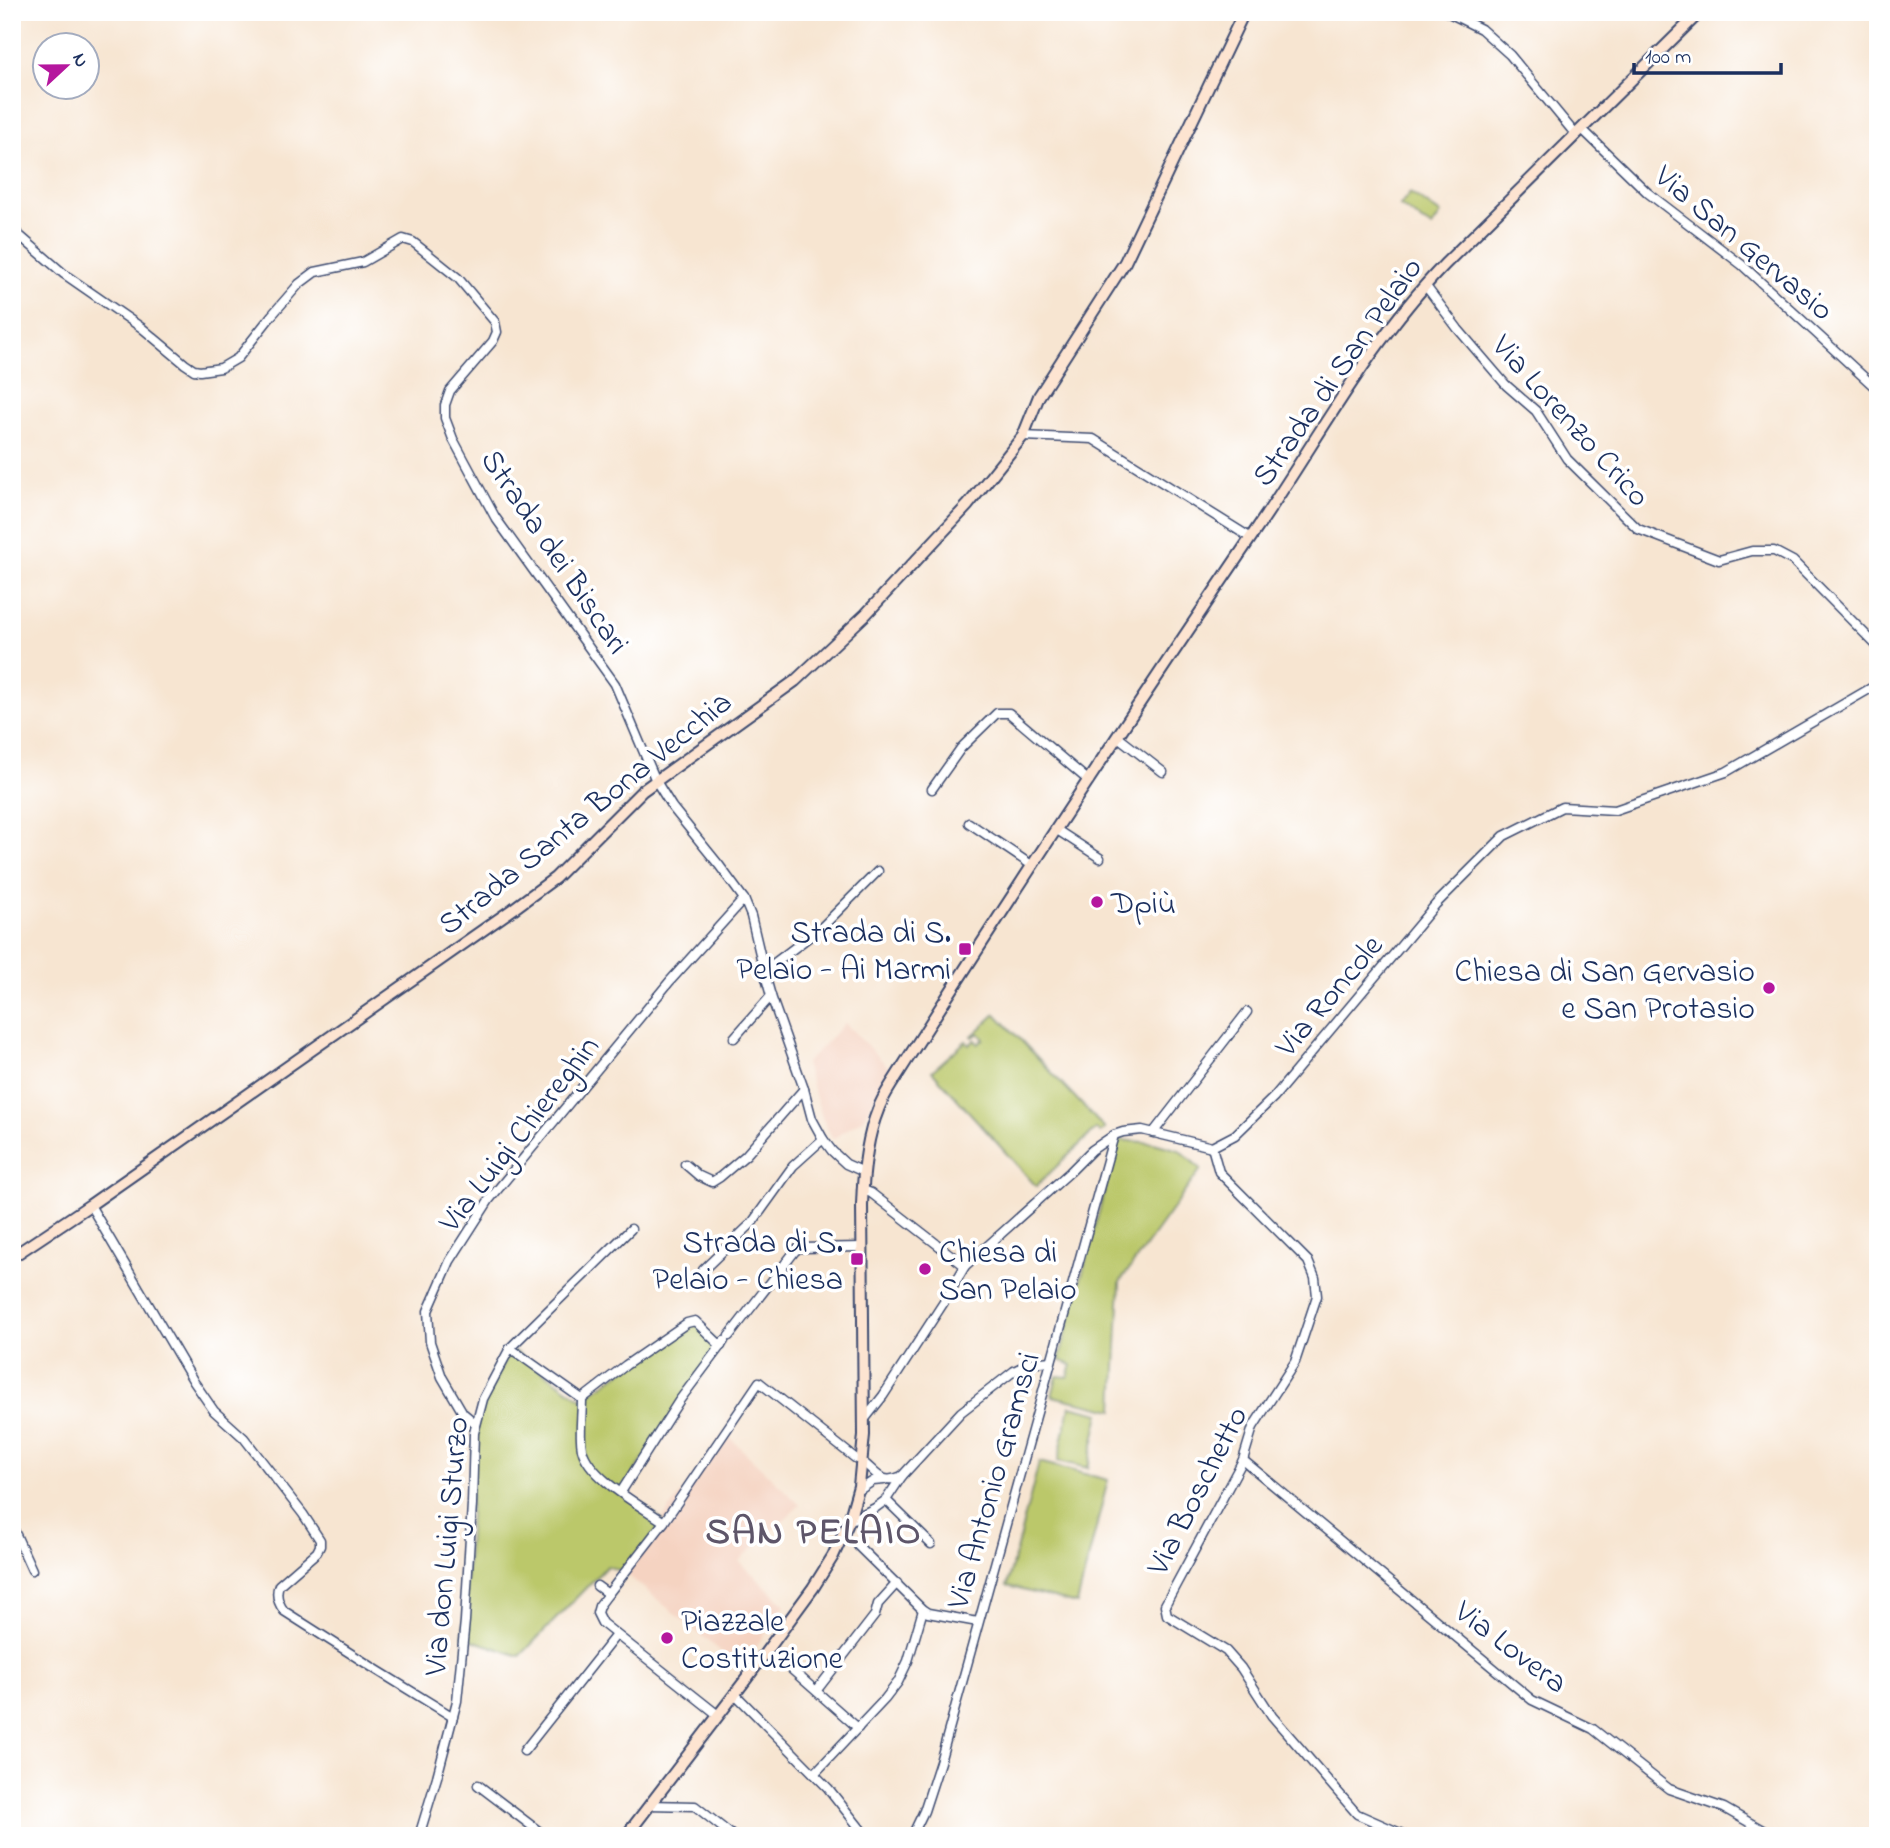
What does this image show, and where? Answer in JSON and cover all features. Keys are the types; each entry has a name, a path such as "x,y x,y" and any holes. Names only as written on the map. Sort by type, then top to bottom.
{"main road":[{"name":"Strada Santa Bona Vecchia","path":"12,1257 555,878 642,791 795,681 866,614 968,505 1023,436 1039,396 1125,262 1244,12"},
{"name":"Strada di San Pelaio","path":"629,1832 819,1580 849,1521 858,1491 864,1421 864,1172 870,1135 878,1110 891,1085 1088,781 1370,358 1424,285 1700,12"}],"street":[{"name":"Via San Gervasio","path":"1447,12 1481,29 1510,55 1579,132 1648,193 1742,265 1878,390"},
{"name":"Strada dei Biscari","path":"13,231 64,274 142,328 185,364 200,371 221,368 238,358 290,294 315,272 363,262 403,239 413,242 458,278 495,322 497,332 493,341 450,391 445,405 445,418 453,439 495,517 615,684 656,781 672,807 744,899 751,916 771,996 812,1119 832,1151 846,1164 864,1172"},
{"name":"Via Lorenzo Crico","path":"1424,285 1506,385 1536,411 1567,459 1638,528 1719,560 1752,551 1774,551 1793,561 1878,647"},
{"path":"1023,436 1093,439 1251,538"},
{"name":"Via Roncole","path":"1212,1147 1235,1135 1274,1097 1436,904 1504,836 1562,807 1615,810 1726,772 1878,684"},
{"path":"932,789 961,748 997,713 1009,713 1088,781"},
{"path":"1118,737 1163,772"},
{"path":"969,823 1033,866"},
{"path":"1057,830 1100,858"},
{"path":"764,971 822,927 878,871"},
{"name":"Via Luigi Chiereghin","path":"475,1423 463,1413 442,1377 430,1342 428,1311 450,1261 489,1200 670,981 744,899"},
{"path":"734,1038 771,996"},
{"path":"1153,1133 1247,1012"},
{"path":"685,1164 699,1176 712,1182 720,1177 746,1155 804,1089"},
{"path":"864,1421 883,1396 965,1266 1092,1150 1114,1135 1142,1130 1212,1147"},
{"name":"Via Antonio Gramsci","path":"912,1836 924,1811 1114,1135"},
{"path":"703,1270 752,1223 793,1166 823,1139"},
{"name":"Via Boschetto","path":"1212,1147 1219,1172 1308,1261 1317,1296 1294,1362 1253,1427 1243,1460 1165,1605 1167,1615 1226,1651 1241,1668 1272,1716 1357,1814 1407,1836"},
{"path":"863,1190 872,1193 965,1266"},
{"path":"90,1205 194,1382 214,1411 244,1438 320,1540 317,1552 279,1585 276,1591 279,1604 284,1611 453,1717"},
{"name":"Via don Luigi Sturzo","path":"419,1836 457,1701 465,1621 475,1423 483,1399 510,1348 631,1229"},
{"path":"621,1492 679,1401 794,1251 799,1248 863,1247"},
{"path":"582,1399 687,1323 695,1321 724,1341"},
{"path":"510,1348 582,1399"},
{"path":"849,1521 886,1500 902,1476 961,1412 1014,1371 1030,1363 1051,1361"},
{"path":"718,1715 616,1635 602,1623 597,1613 599,1606 664,1522 759,1382 887,1480"},
{"path":"864,1396 883,1396"},
{"path":"582,1399 582,1447 587,1462 594,1471 664,1522"},
{"name":"Via Lovera","path":"1243,1460 1532,1700 1593,1729 1669,1789 1724,1808 1773,1836"},
{"path":"858,1491 873,1481 902,1476"},
{"path":"886,1500 931,1544"},
{"path":"12,1526 32,1570"},
{"path":"858,1546 923,1610 978,1622"},
{"path":"817,1690 875,1615 878,1604 897,1583"},
{"path":"597,1586 608,1594"},
{"path":"814,1774 898,1682 908,1661 923,1610"},
{"path":"524,1751 616,1635"},
{"path":"790,1668 858,1728"},
{"path":"735,1694 828,1788 866,1836"},
{"path":"478,1785 545,1836"},
{"path":"649,1805 695,1806 733,1836"},
{"path":"629,1832 642,1836"}],"shaded area":[{"path":"845,1023 891,1070 865,1117 833,1139 823,1120 805,1064"},
{"path":"725,1433 800,1505 739,1561 785,1605 741,1668 624,1572"}],"green space":[{"path":"1410,193 1441,214 1432,227 1400,206"},
{"path":"996,1014 1105,1129 1100,1133 1096,1129 1036,1186 932,1071 966,1041 969,1045 975,1040 978,1044 984,1039 979,1033 972,1036"},
{"path":"1120,1140 1154,1143 1179,1150 1201,1169 1120,1282 1114,1410 1052,1396 1057,1376 1068,1377 1072,1365 1059,1360"},
{"path":"695,1321 721,1346 622,1491 664,1522 624,1572 607,1566 520,1656 463,1637 475,1423 510,1348 582,1399"},
{"path":"1070,1406 1100,1413 1088,1468 1058,1461"},
{"path":"1039,1462 1108,1480 1077,1604 1007,1586"}],"place":[{"name":"Dpiù","path":"1097,902"},
{"name":"Strada di S. Pelaio - Ai Marmi","path":"965,949"},
{"name":"Chiesa di San Gervasio e San Protasio","path":"1769,988"},
{"name":"Strada di S. Pelaio - Chiesa","path":"857,1259"},
{"name":"Chiesa di San Pelaio","path":"925,1269"},
{"name":"Piazzale Costituzione","path":"667,1638"}],"district":[{"name":"SAN PELAIO","path":"814,1530"}]}
